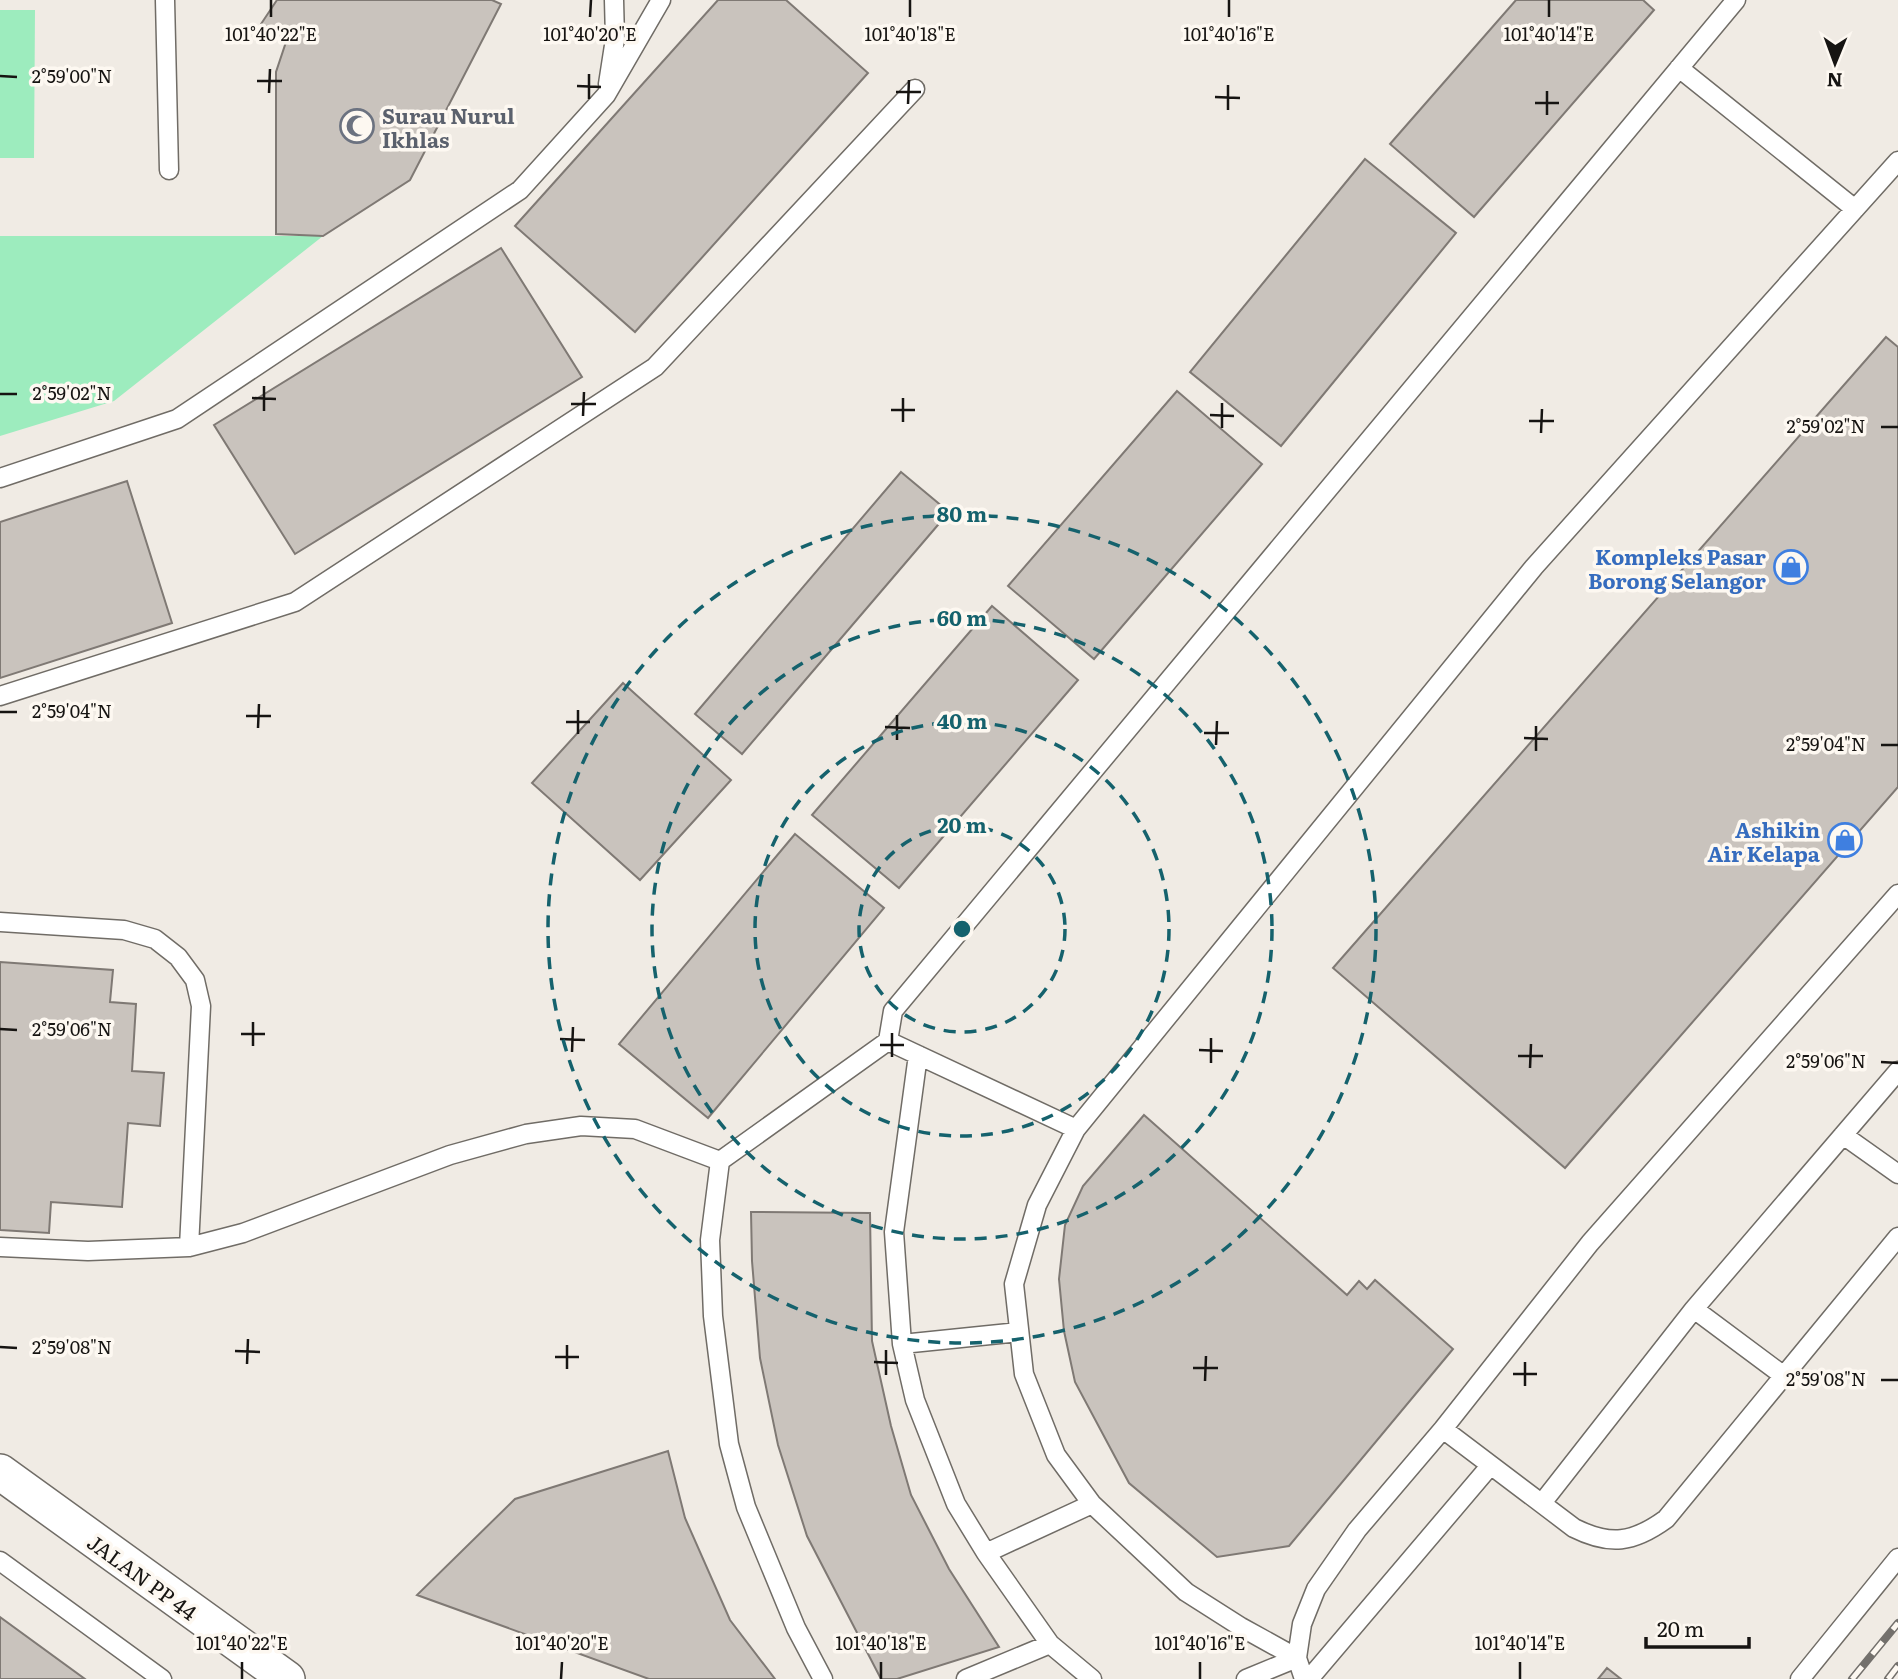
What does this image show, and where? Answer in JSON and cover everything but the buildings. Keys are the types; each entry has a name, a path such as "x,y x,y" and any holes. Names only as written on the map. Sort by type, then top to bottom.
{"street":[{"name":"JALAN PP 44","path":"0,1472 286,1679"}],"lane":[{"path":"165,0 169,170"},
{"path":"606,95 615,39 614,0"},
{"path":"0,478 177,419 520,190 606,95 661,0"},
{"path":"823,1679 796,1629 746,1507 729,1444 713,1317 710,1240 720,1161 888,1041 893,1011 1736,0"},
{"path":"1679,68 1856,209"},
{"path":"0,696 295,602 655,367 915,89"},
{"path":"1297,1658 1186,1592 1092,1504 1056,1455 1024,1374 1014,1284 1037,1205 1076,1129 1534,567 1898,162"},
{"path":"1490,1466 1307,1679 1297,1658 1302,1624 1316,1589 1357,1530 1443,1429 1590,1242 1898,894"},
{"path":"0,922 124,930 155,939 178,957 195,980 201,1006 189,1247"},
{"path":"888,1041 1076,1129"},
{"path":"918,1055 894,1232 902,1344 915,1400 956,1504 986,1553 1050,1644 1092,1679"},
{"path":"1542,1503 1694,1309 1898,1072"},
{"path":"0,1247 88,1251 189,1247 243,1233 450,1155 526,1134 581,1126 635,1129 720,1161"},
{"path":"1843,1135 1898,1174"},
{"path":"1443,1429 1574,1528 1594,1538 1616,1540 1645,1534 1666,1519 1898,1237"},
{"path":"1694,1309 1784,1376"},
{"path":"902,1344 1019,1332"},
{"path":"986,1553 1092,1504"},
{"path":"1800,1679 1898,1558"},
{"path":"0,1561 162,1679"},
{"path":"966,1679 1050,1644"},
{"path":"1246,1679 1297,1658"}],"green space":[{"path":"0,10 35,10 34,158 0,158"},
{"path":"0,236 323,236 114,401 0,436"}],"railway":[{"path":"1852,1679 1898,1623"},
{"path":"1888,1679 1898,1666"}],"place":[{"name":"Surau Nurul Ikhlas","path":"357,126"},
{"name":"Kompleks Pasar Borong Selangor","path":"1791,567"},
{"name":"Ashikin Air Kelapa","path":"1845,840"}]}
